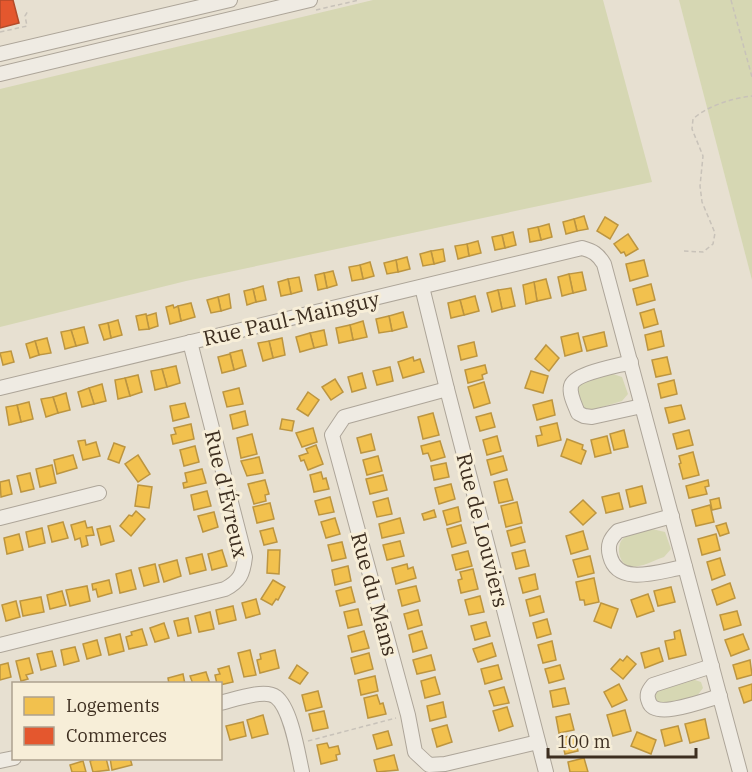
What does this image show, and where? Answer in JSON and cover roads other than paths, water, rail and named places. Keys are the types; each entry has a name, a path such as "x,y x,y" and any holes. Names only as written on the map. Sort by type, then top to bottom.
{"street":[{"path":"179,0 198,8"},
{"path":"0,54 230,0"},
{"path":"0,74 310,0"},
{"name":"Rue Paul-Mainguy","path":"0,388 582,248 598,255 604,264 630,362"},
{"name":"Rue de Louviers","path":"422,287 546,772"},
{"name":"Rue d'Évreux","path":"0,645 225,589 235,584 242,575 245,557 190,342"},
{"path":"642,406 592,417 584,416 578,413 570,391 571,383 578,377 630,362 642,406 672,516 740,772"},
{"name":"Rue du Mans","path":"447,389 344,417 332,435 408,715 415,752 429,765 445,765 538,741"},
{"path":"0,518 99,494"},
{"path":"672,516 618,531 608,546 610,556 613,565 621,572 631,575 685,567"},
{"path":"712,666 653,685 648,691 647,699 651,707 657,711 669,710 720,696"},
{"path":"222,702 243,696 267,694 276,696 286,711 302,772"}]}
